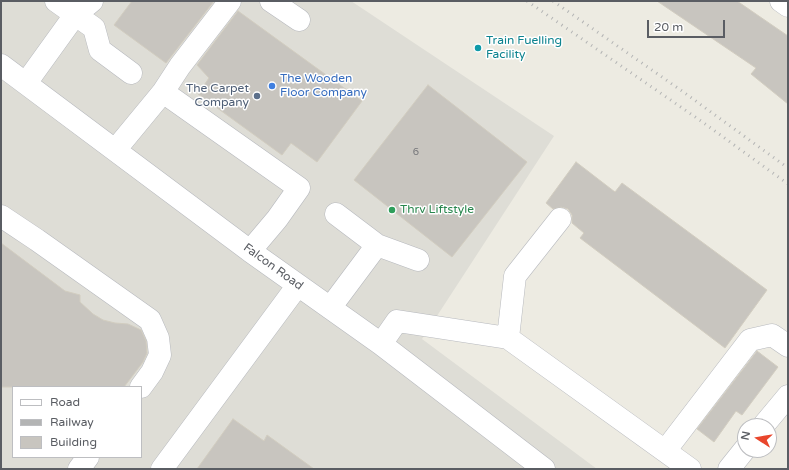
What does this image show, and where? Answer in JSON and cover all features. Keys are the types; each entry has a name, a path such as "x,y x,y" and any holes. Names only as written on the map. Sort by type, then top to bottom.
{"street":[{"path":"56,1 94,28 100,50 131,74"},
{"path":"26,83 75,15 92,1"},
{"path":"116,149 163,92 180,66 230,1"},
{"path":"271,1 299,20"},
{"path":"781,1 788,6"},
{"name":"Falcon Road","path":"1,65 250,250 381,344 530,465"},
{"path":"163,92 298,188 277,219 250,250"},
{"path":"336,214 376,245 418,260"},
{"path":"1,216 150,320 158,338 160,355 152,372 142,386"},
{"path":"508,338 514,276 560,219"},
{"path":"330,308 376,245"},
{"path":"162,469 298,285"},
{"path":"381,344 397,321 508,338 690,469"},
{"path":"665,451 750,340 772,335 788,346"},
{"path":"770,418 788,396"},
{"path":"79,469 87,458"},
{"path":"729,469 738,458"}],"shaded area":[{"path":"1,1 351,1 554,136 422,339 597,469 1,469"}],"building":[{"path":"132,1 214,1 166,63 114,25"},
{"path":"657,1 737,1 788,36 788,104 751,74 756,68"},
{"name":"The Wooden Floor Company","path":"238,11 362,101 317,162 291,143 282,155 198,94 209,78 197,65"},
{"path":"428,85 527,162 452,257 354,180"},
{"path":"576,162 615,192 622,183 767,290 725,348 580,238 584,233 572,223 572,215 568,209 561,207 553,209 546,203"},
{"path":"1,243 65,291 80,295 80,302 93,314 103,320 128,324 141,330 146,341 147,353 143,362 125,386 1,387"},
{"path":"757,351 778,367 742,415 736,411 714,442 697,429"},
{"path":"233,419 264,441 267,435 314,469 197,469"}],"railway":[{"path":"527,1 701,121 788,184"},
{"path":"553,1 682,91 788,168"}],"place":[{"name":"Train Fuelling Facility","path":"478,48"},
{"name":"The Wooden Floor Company","path":"272,86"},
{"name":"The Carpet Company","path":"257,96"},
{"name":"Thrv Liftstyle","path":"392,210"}]}
